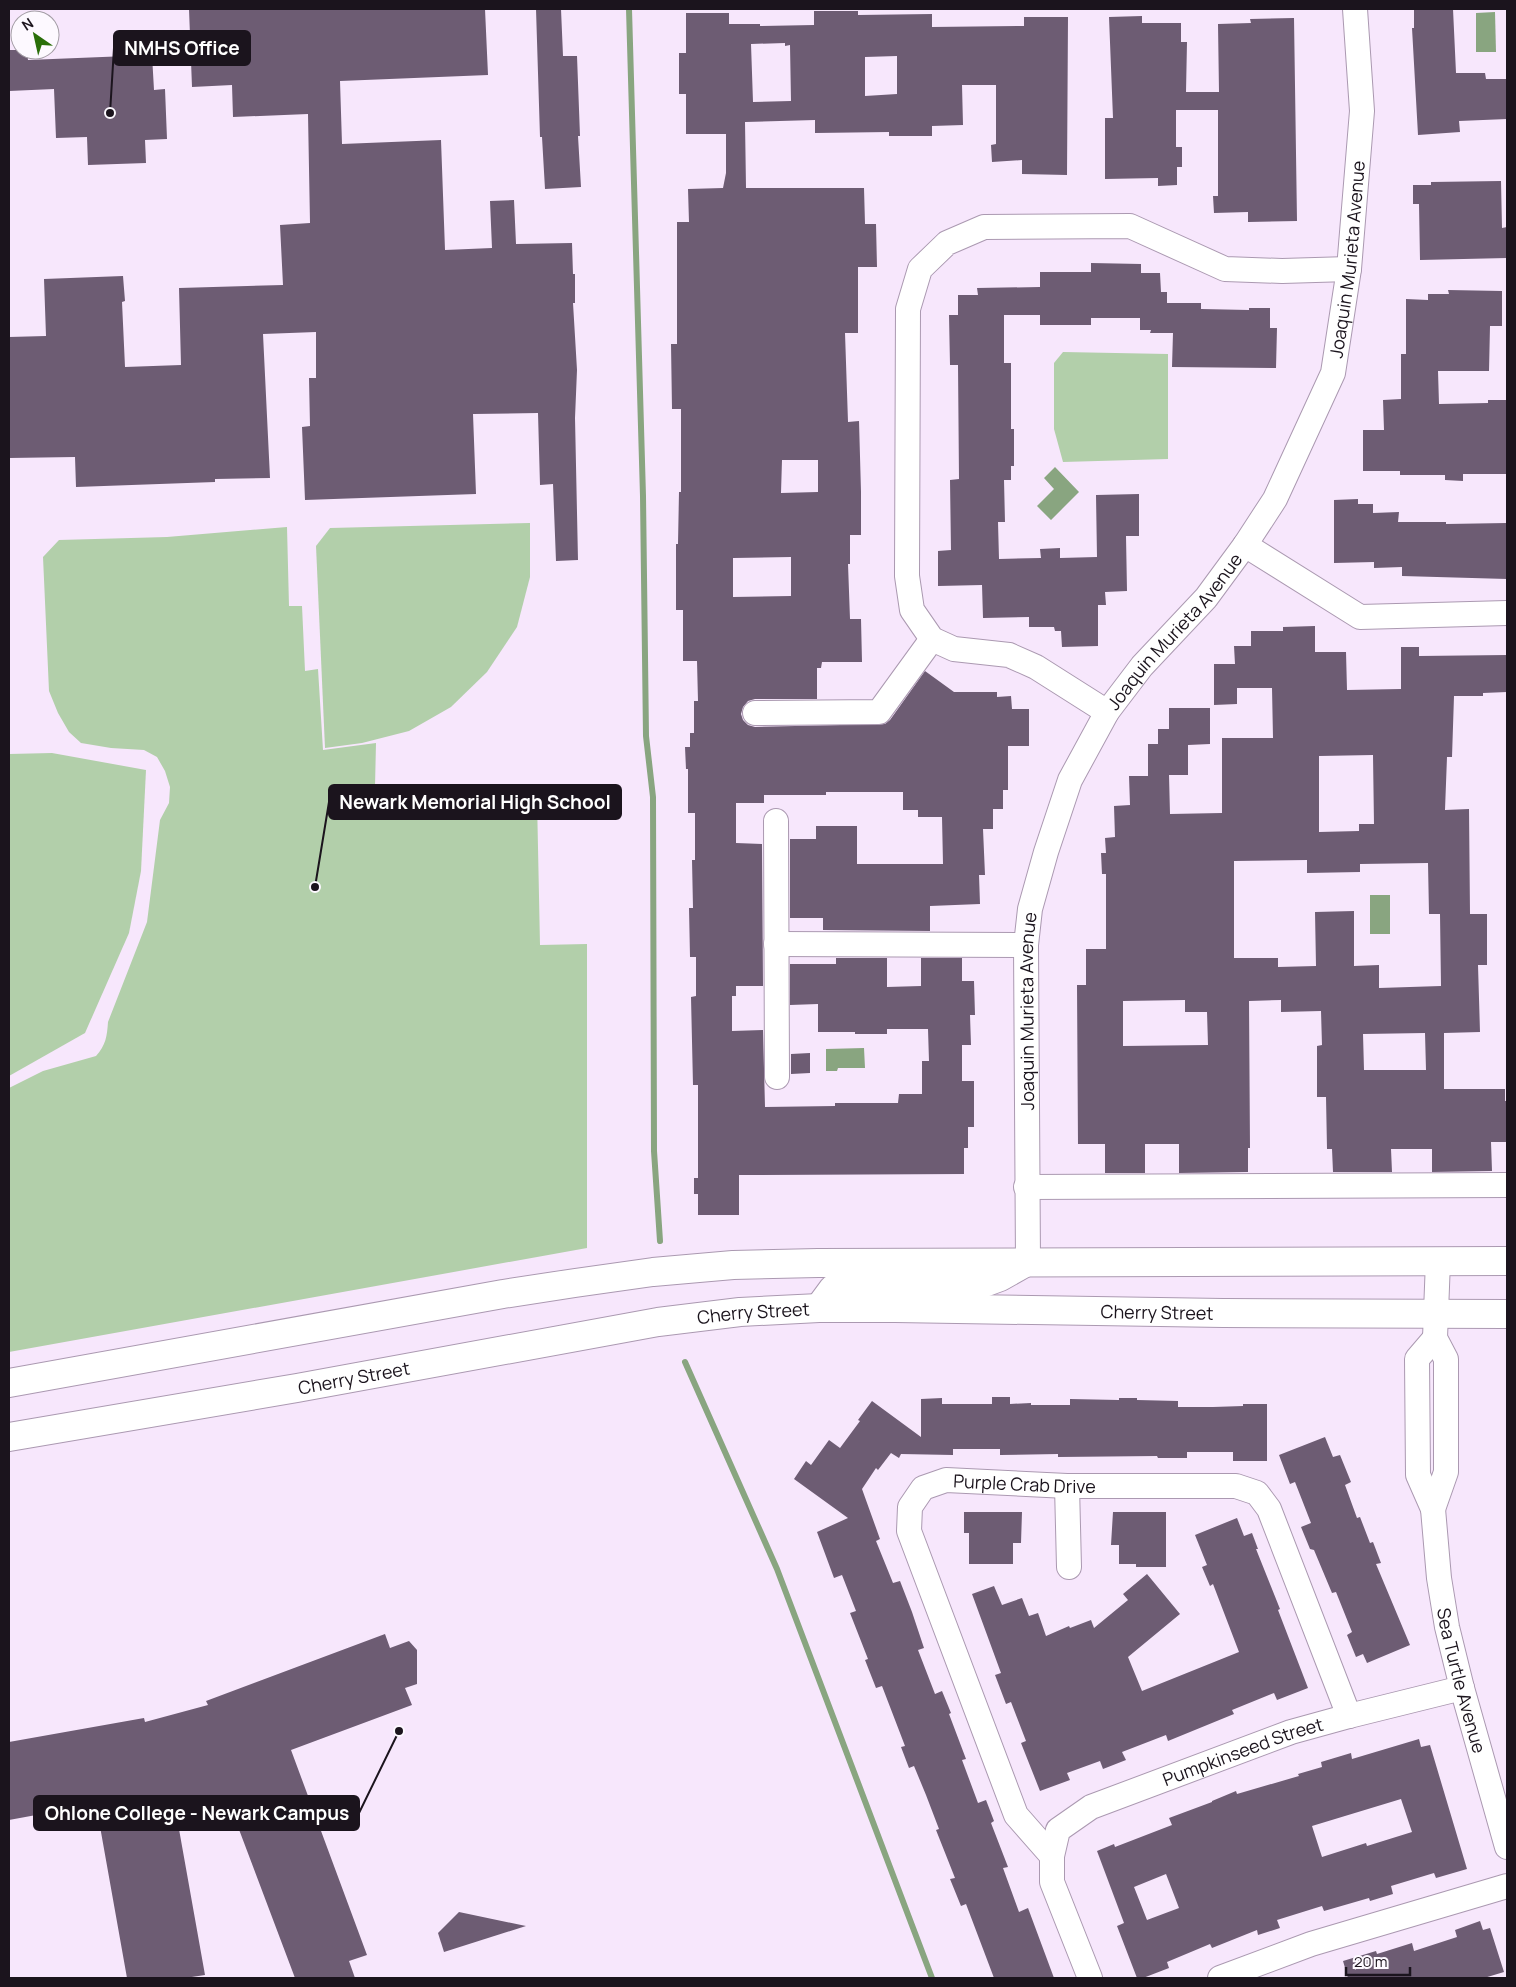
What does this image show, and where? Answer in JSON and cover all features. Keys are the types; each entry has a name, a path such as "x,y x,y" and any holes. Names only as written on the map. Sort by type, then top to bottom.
{"main road":[{"path":"9,1383 503,1294 653,1272 762,1265 1028,1262 1507,1261"},
{"path":"819,1308 833,1289 844,1285 981,1284 1000,1278 1028,1262"},
{"name":"Cherry Street","path":"9,1437 297,1388 658,1322 740,1312 819,1308 1436,1326 1507,1314"}],"street":[{"name":"Joaquin Murieta Avenue","path":"1028,1262 1026,1187 1026,945 1033,899 1046,852 1070,780 1107,712 1142,666 1206,598 1245,545 1275,499 1333,373 1349,269 1362,111 1355,9"},
{"path":"1107,712 1036,667 1009,655 954,648 932,639 912,610 907,576 908,308 920,269 947,243 984,227 1130,226 1225,269 1282,271 1349,269"},
{"path":"1245,545 1360,617 1507,613"},
{"path":"755,713 879,712 932,639"},
{"path":"776,821 777,1077"},
{"path":"776,944 1026,945"},
{"path":"1026,1187 1507,1185"},
{"name":"Sea Turtle Avenue","path":"1438,1261 1436,1326 1446,1359 1446,1472 1433,1509 1439,1578 1447,1626 1462,1688 1507,1847"},
{"name":"Purple Crab Drive","path":"1052,1856 1016,1815 909,1531 910,1507 923,1488 946,1480 1067,1486 1236,1486 1257,1493 1269,1509 1349,1716"},
{"path":"1067,1486 1069,1566"},
{"name":"Pumpkinseed Street","path":"1090,1978 1052,1882 1052,1856 1058,1830 1091,1807 1291,1732 1462,1688"},
{"path":"1220,1978 1311,1944 1507,1886"}],"shaded area":[{"path":"1495,12 1496,52 1476,52 1476,13"},
{"path":"1063,352 1168,354 1168,459 1063,462 1054,429 1054,363"},
{"path":"1055,467 1079,492 1051,520 1037,506 1054,489 1044,478"},
{"path":"530,523 530,577 517,627 487,672 451,707 409,731 362,743 325,748 316,546 330,528"},
{"path":"287,527 289,606 302,606 305,671 318,669 323,750 376,743 375,787 522,784 537,799 540,945 587,944 587,1248 9,1352 9,1088 43,1071 96,1056 102,1048 108,1022 147,922 160,820 169,803 170,787 165,771 157,757 144,750 111,748 81,743 69,732 58,713 49,691 43,557 59,540 167,537"},
{"path":"52,753 146,770 141,871 129,933 85,1033 9,1076 9,754"},
{"path":"1370,895 1390,895 1390,934 1370,934"},
{"path":"864,1048 865,1068 838,1068 837,1071 826,1071 826,1049"}],"building":[{"path":"189,9 485,9 488,75 340,81 342,144 441,140 445,250 492,248 490,201 514,200 516,244 572,243 573,274 575,274 575,303 573,303 577,370 575,418 578,560 556,561 553,484 540,485 538,413 473,414 476,494 305,500 302,427 310,426 309,378 316,378 316,332 263,334 270,478 215,479 215,482 76,487 75,457 9,458 9,337 46,336 44,279 123,276 125,301 122,302 125,367 181,365 179,288 283,285 280,225 310,223 308,114 233,117 232,85 192,87"},
{"path":"536,9 561,9 563,56 577,56 581,187 545,189 542,137 540,137"},
{"path":"1414,9 1453,9 1456,73 1485,73 1486,79 1506,79 1507,119 1459,121 1460,132 1418,135 1412,28 1414,28"},
{"path":"814,11 858,11 858,15 932,14 932,27 1024,26 1024,17 1068,17 1067,175 1022,174 1022,160 992,162 991,145 996,144 996,85 962,85 963,125 932,126 932,136 889,136 889,132 815,133 815,120 745,122 746,188 864,188 865,224 876,224 877,267 858,267 858,333 845,333 848,422 859,421 861,492 861,535 850,535 850,564 848,564 850,619 861,619 862,662 822,662 821,668 817,668 817,699 755,699 748,701 743,707 741,714 743,720 748,725 755,727 885,724 890,720 925,671 954,692 997,692 997,697 1011,696 1012,709 1029,709 1029,746 1008,746 1008,790 1003,790 1003,809 993,809 993,829 983,829 985,875 979,875 980,904 930,906 930,931 823,930 823,918 790,918 790,839 816,839 816,826 857,826 857,864 943,864 942,817 918,817 918,810 903,810 903,792 826,792 826,795 764,795 764,803 736,803 736,843 762,844 763,986 736,986 736,996 732,996 732,1031 763,1030 765,1107 835,1106 835,1103 898,1103 899,1094 922,1094 922,1061 929,1061 928,1029 887,1029 887,1034 818,1032 818,1004 790,1005 790,964 836,964 836,958 887,958 887,987 921,986 921,958 962,958 962,981 974,981 975,1015 970,1015 971,1045 962,1045 962,1081 974,1081 974,1127 968,1127 968,1148 964,1148 964,1174 739,1175 739,1215 698,1215 698,1194 694,1194 694,1178 698,1178 698,1085 693,1085 691,997 696,996 696,957 690,957 689,908 693,908 692,860 695,860 695,813 688,813 688,769 686,769 685,747 690,747 690,733 694,733 694,701 698,701 697,661 683,661 683,610 676,610 676,544 678,544 679,492 681,492 681,409 672,409 671,344 677,344 677,222 689,222 688,189 723,188 726,173 726,134 686,134 686,94 679,94 679,53 686,53 686,13 729,13 729,24 760,24 760,26 814,25","holes":["785,43 785,46 790,45 791,101 753,102 751,44","897,56 897,94 865,96 865,57","782,460 818,460 818,492 781,493","791,557 791,596 733,597 733,558"]},
{"path":"1142,16 1142,23 1181,23 1181,42 1187,42 1186,92 1219,92 1218,24 1251,23 1250,19 1294,18 1297,221 1248,222 1248,212 1214,213 1213,196 1218,196 1218,110 1176,110 1176,147 1182,147 1182,167 1177,167 1177,185 1158,186 1158,178 1105,179 1105,118 1113,118 1109,17"},
{"path":"9,50 10,60 60,60 152,55 154,90 165,89 167,139 145,140 146,163 88,165 87,137 56,138 54,89 9,91"},
{"path":"1501,181 1502,228 1507,227 1507,258 1420,260 1419,204 1413,204 1413,185 1431,185 1431,182"},
{"path":"1091,263 1141,264 1141,273 1160,273 1161,292 1167,292 1167,303 1201,303 1201,309 1249,310 1249,308 1270,308 1270,328 1277,328 1276,368 1172,367 1173,333 1150,333 1151,330 1140,330 1140,318 1091,318 1091,325 1040,325 1040,315 1004,315 1004,363 1011,363 1011,429 1014,429 1014,466 1011,466 1011,480 1004,480 1005,522 998,522 999,559 1041,558 1040,549 1060,548 1060,558 1097,557 1096,495 1139,494 1139,536 1126,536 1127,591 1105,592 1106,605 1098,605 1098,646 1062,647 1061,631 1055,631 1054,627 1029,627 1029,617 983,618 982,585 938,586 938,551 951,550 950,480 959,479 958,365 950,365 949,315 958,315 958,295 978,295 977,288 1040,287 1040,272 1091,272"},
{"path":"1448,290 1502,291 1502,326 1490,326 1489,371 1438,371 1439,404 1488,403 1488,400 1507,400 1507,474 1463,474 1463,481 1445,480 1445,475 1400,475 1400,471 1363,471 1363,430 1384,430 1383,400 1401,399 1401,354 1406,354 1406,299 1428,300 1428,294 1449,294"},
{"path":"1358,499 1358,504 1373,504 1373,513 1399,512 1398,522 1446,522 1446,524 1507,523 1507,579 1402,576 1402,567 1374,568 1374,562 1334,563 1334,500"},
{"path":"1315,626 1315,652 1346,652 1347,690 1401,689 1401,647 1419,647 1419,656 1507,655 1507,692 1483,693 1483,696 1454,696 1452,757 1447,757 1445,810 1469,809 1470,914 1487,914 1487,965 1478,965 1480,1032 1444,1033 1444,1089 1505,1089 1505,1101 1507,1101 1507,1142 1491,1142 1492,1171 1432,1172 1432,1149 1391,1149 1392,1172 1333,1172 1332,1149 1327,1149 1326,1097 1317,1097 1317,1046 1322,1045 1321,1011 1281,1012 1281,1000 1249,1001 1250,1148 1248,1148 1248,1172 1179,1173 1179,1144 1145,1144 1145,1173 1105,1173 1105,1144 1078,1144 1077,985 1086,985 1086,949 1106,949 1106,874 1102,874 1101,853 1106,853 1105,838 1115,837 1114,806 1130,805 1129,776 1148,776 1148,744 1158,744 1158,729 1169,729 1169,708 1210,708 1210,744 1188,745 1188,775 1169,775 1170,814 1222,813 1222,738 1273,738 1272,688 1237,688 1237,704 1214,705 1214,664 1235,664 1234,646 1251,646 1251,631 1283,631 1283,627","holes":["1373,755 1374,824 1359,824 1359,831 1319,832 1319,756","1307,860 1307,873 1360,872 1360,864 1428,863 1429,914 1440,914 1441,986 1379,988 1379,965 1354,966 1354,911 1315,912 1316,966 1278,967 1278,958 1234,958 1234,861","1185,1000 1185,1012 1207,1012 1208,1045 1123,1046 1123,1001","1425,1033 1426,1070 1364,1070 1363,1034"]},
{"path":"810,1053 810,1073 791,1074 791,1054"},
{"path":"992,1397 1010,1397 1010,1404 1031,1403 1031,1405 1070,1405 1070,1399 1119,1400 1119,1398 1178,1401 1178,1407 1267,1404 1267,1461 1233,1461 1233,1452 1187,1452 1187,1458 1158,1458 1157,1456 1058,1457 1058,1454 1000,1455 1000,1449 953,1449 953,1455 901,1454 899,1458 891,1453 878,1470 876,1468 862,1489 880,1539 876,1541 893,1583 900,1581 912,1612 924,1648 918,1650 935,1694 942,1691 951,1713 949,1714 966,1759 962,1760 978,1803 986,1800 994,1821 991,1823 1008,1867 1003,1868 1019,1912 1028,1908 1054,1978 994,1978 966,1904 961,1906 950,1879 955,1878 936,1830 939,1829 914,1766 909,1768 901,1747 905,1746 882,1686 876,1688 865,1660 868,1659 850,1613 856,1611 842,1575 834,1578 817,1532 848,1518 794,1479 806,1461 811,1465 829,1440 840,1448 872,1401 921,1437 921,1399 942,1398 942,1404 992,1404"},
{"path":"1325,1437 1333,1457 1340,1455 1351,1482 1345,1485 1357,1518 1360,1517 1370,1543 1373,1542 1381,1563 1376,1564 1410,1645 1367,1663 1363,1654 1356,1657 1347,1635 1352,1632 1336,1592 1332,1593 1314,1550 1310,1549 1301,1527 1311,1523 1295,1482 1290,1484 1279,1455"},
{"path":"964,1512 1022,1512 1021,1543 1013,1543 1013,1564 969,1564 969,1533 964,1533"},
{"path":"1113,1512 1166,1512 1166,1567 1136,1567 1136,1564 1119,1564 1119,1545 1111,1545"},
{"path":"1237,1518 1244,1536 1252,1533 1258,1549 1256,1549 1280,1609 1278,1610 1308,1688 1277,1700 1274,1693 1232,1710 1234,1714 1168,1741 1166,1735 1122,1752 1126,1760 1103,1769 1100,1761 1067,1773 1070,1780 1040,1791 1021,1743 1026,1741 1011,1702 1006,1704 995,1675 1001,1673 972,1594 994,1586 1002,1605 1022,1598 1029,1616 1038,1613 1046,1636 1069,1626 1070,1628 1091,1620 1094,1628 1128,1600 1123,1594 1147,1574 1180,1614 1128,1657 1142,1691 1239,1652 1213,1584 1210,1586 1202,1567 1207,1565 1195,1535"},
{"path":"385,1634 390,1648 409,1641 417,1650 417,1684 405,1688 412,1705 291,1750 367,1955 349,1961 355,1978 295,1978 229,1803 177,1818 205,1975 185,1978 127,1978 96,1804 9,1820 9,1742 144,1718 145,1722 208,1705 206,1701"},
{"path":"1419,1739 1421,1747 1430,1745 1467,1869 1436,1878 1434,1873 1391,1886 1393,1894 1370,1901 1369,1898 1324,1911 1322,1906 1277,1920 1280,1928 1258,1935 1257,1930 1212,1948 1210,1944 1167,1962 1169,1968 1143,1978 1137,1978 1117,1926 1124,1923 1097,1851 1114,1844 1115,1847 1172,1825 1169,1818 1236,1791 1237,1794 1299,1776 1298,1774 1322,1767 1321,1762 1351,1753 1352,1759","holes":["1401,1799 1412,1832 1367,1846 1366,1843 1322,1857 1312,1826","1166,1874 1179,1908 1147,1920 1134,1887"]},
{"path":"459,1912 526,1926 444,1952 438,1933"},
{"path":"1480,1921 1483,1930 1490,1928 1504,1972 1484,1978 1348,1978 1343,1961 1376,1951 1377,1954 1412,1943 1414,1951 1457,1937 1455,1930"}],"waterway":[{"path":"629,9 643,496 646,736 653,797 654,1151 660,1241"},
{"path":"685,1362 777,1569 932,1978"}],"place":[{"name":"NMHS Office","path":"110,113"},
{"name":"Newark Memorial High School","path":"315,887"},
{"name":"Ohlone College - Newark Campus","path":"399,1731"}]}
